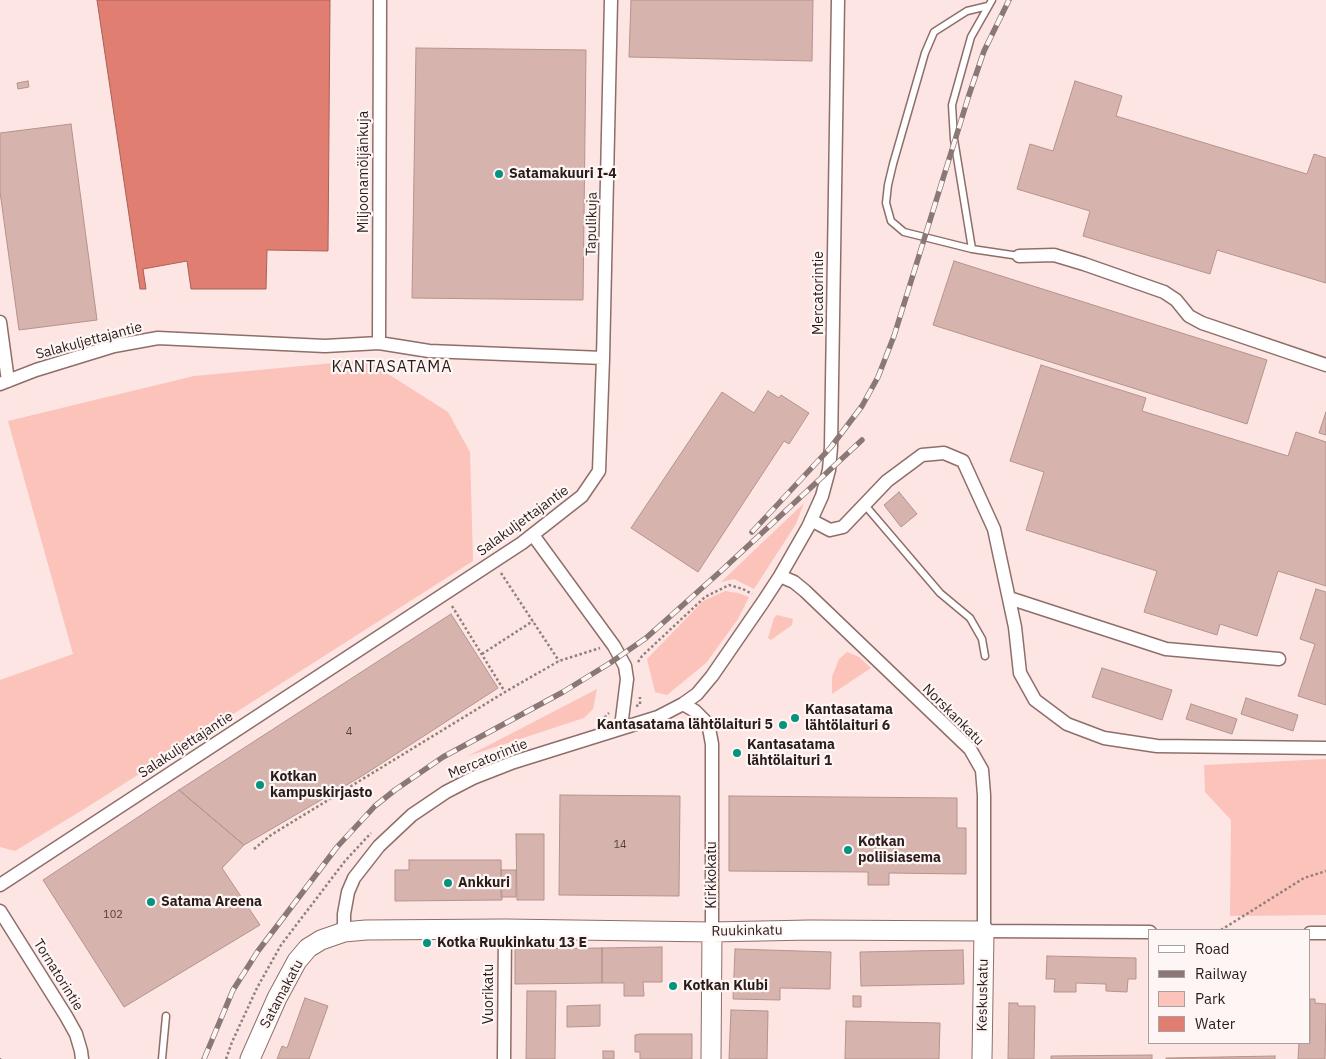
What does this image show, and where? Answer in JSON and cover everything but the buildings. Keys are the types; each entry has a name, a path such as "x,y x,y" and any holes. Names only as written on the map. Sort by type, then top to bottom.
{"main road":[{"name":"Ruukinkatu","path":"344,932 366,930 504,929 712,932 810,930 984,931"},
{"name":"Keskuskatu","path":"982,1059 984,931"},
{"name":"Satamakatu","path":"253,1056 277,998 297,961 308,948 321,940 344,932"},
{"name":"Kirkkokatu","path":"711,1059 712,932"}],"street":[{"name":"Miljoonamöljänkuja","path":"379,343 380,0"},
{"name":"Tapulikuja","path":"604,358 611,0"},
{"name":"Mercatorintie","path":"344,932 344,914 348,892 354,878 379,846 412,815 446,792 473,778 514,762 658,717 683,704 697,694 712,676 780,576 811,520 822,496 829,470 831,447 838,0"},
{"path":"1019,256 1054,255 1164,292 1176,300 1188,316 1202,323 1326,365"},
{"path":"0,322 4,382"},
{"name":"Salakuljettajantie","path":"0,885 533,535 582,496 599,471 604,358 429,351 379,343 325,346 158,338 114,346 4,382"},
{"path":"811,520 830,530 843,527 887,481 922,455 944,453 963,461 994,529 1016,627 1020,673 1035,700 1067,724 1104,738 1157,746 1326,748"},
{"path":"533,535 614,646 625,666 627,679 621,727"},
{"name":"Norskankatu","path":"780,576 794,582 970,749 982,770 984,795 984,931"},
{"path":"1009,598 1166,649 1279,659"},
{"name":"Kirkkokatu","path":"683,704 695,711 705,721 709,728 712,744 712,932"},
{"name":"Tornatorintie","path":"0,911 76,1034 82,1059"},
{"name":"Vuorikatu","path":"504,929 504,1059"},
{"name":"Ruukinkatu","path":"984,931 1148,932"},
{"path":"1311,933 1326,933"}],"lane":[{"path":"972,249 954,139 952,105 971,37 990,3"},
{"path":"990,3 967,11 934,32 924,53 893,164 886,203 892,221 904,232 972,249 1019,256"},
{"path":"864,504 940,593 970,618 982,639 985,656"},
{"path":"162,1059 166,1016"}],"path":[{"path":"502,573 559,661"},
{"path":"452,606 505,692"},
{"path":"482,654 533,621"},
{"path":"254,849 271,834 505,692 559,661 601,647"},
{"path":"1223,929 1304,878 1326,871"}],"green space":[{"path":"366,360 448,412 470,452 473,561 89,806 15,851 0,847 0,680 73,654 8,421 194,376"},
{"path":"804,503 796,524 754,589 734,579 721,582"},
{"path":"725,591 749,597 738,619 706,663 667,695 655,692 647,659 703,601"},
{"path":"777,615 793,619 792,625 771,640 768,638 774,618"},
{"path":"847,652 859,657 871,668 832,694 832,677 839,659"},
{"path":"597,689 593,709 584,718 468,756"},
{"path":"1326,759 1326,915 1230,916 1231,820 1205,792 1204,765"}],"water":[{"path":"97,0 330,0 328,251 267,250 266,289 191,289 187,261 143,269 146,289 140,289"}],"railway":[{"path":"752,532 831,447 862,406 878,377 894,336 984,51 1009,0"},
{"path":"204,1059 233,990 258,951 337,847 375,806 443,757 563,692 646,638 862,440"}],"place":[{"name":"Satamakuuri I-4","path":"499,174"},
{"name":"Kantasatama lähtölaituri 6","path":"795,718"},
{"name":"Kantasatama lähtölaituri 5","path":"783,725"},
{"name":"Kantasatama lähtölaituri 1","path":"737,753"},
{"name":"Kotkan kampuskirjasto","path":"260,785"},
{"name":"Kotkan poliisiasema","path":"848,850"},
{"name":"Ankkuri","path":"448,883"},
{"name":"Satama Areena","path":"151,902"},
{"name":"Kotka Ruukinkatu 13 E","path":"427,943"},
{"name":"Kotkan Klubi","path":"673,986"}],"district":[{"name":"KANTASATAMA","path":"392,367"}]}
